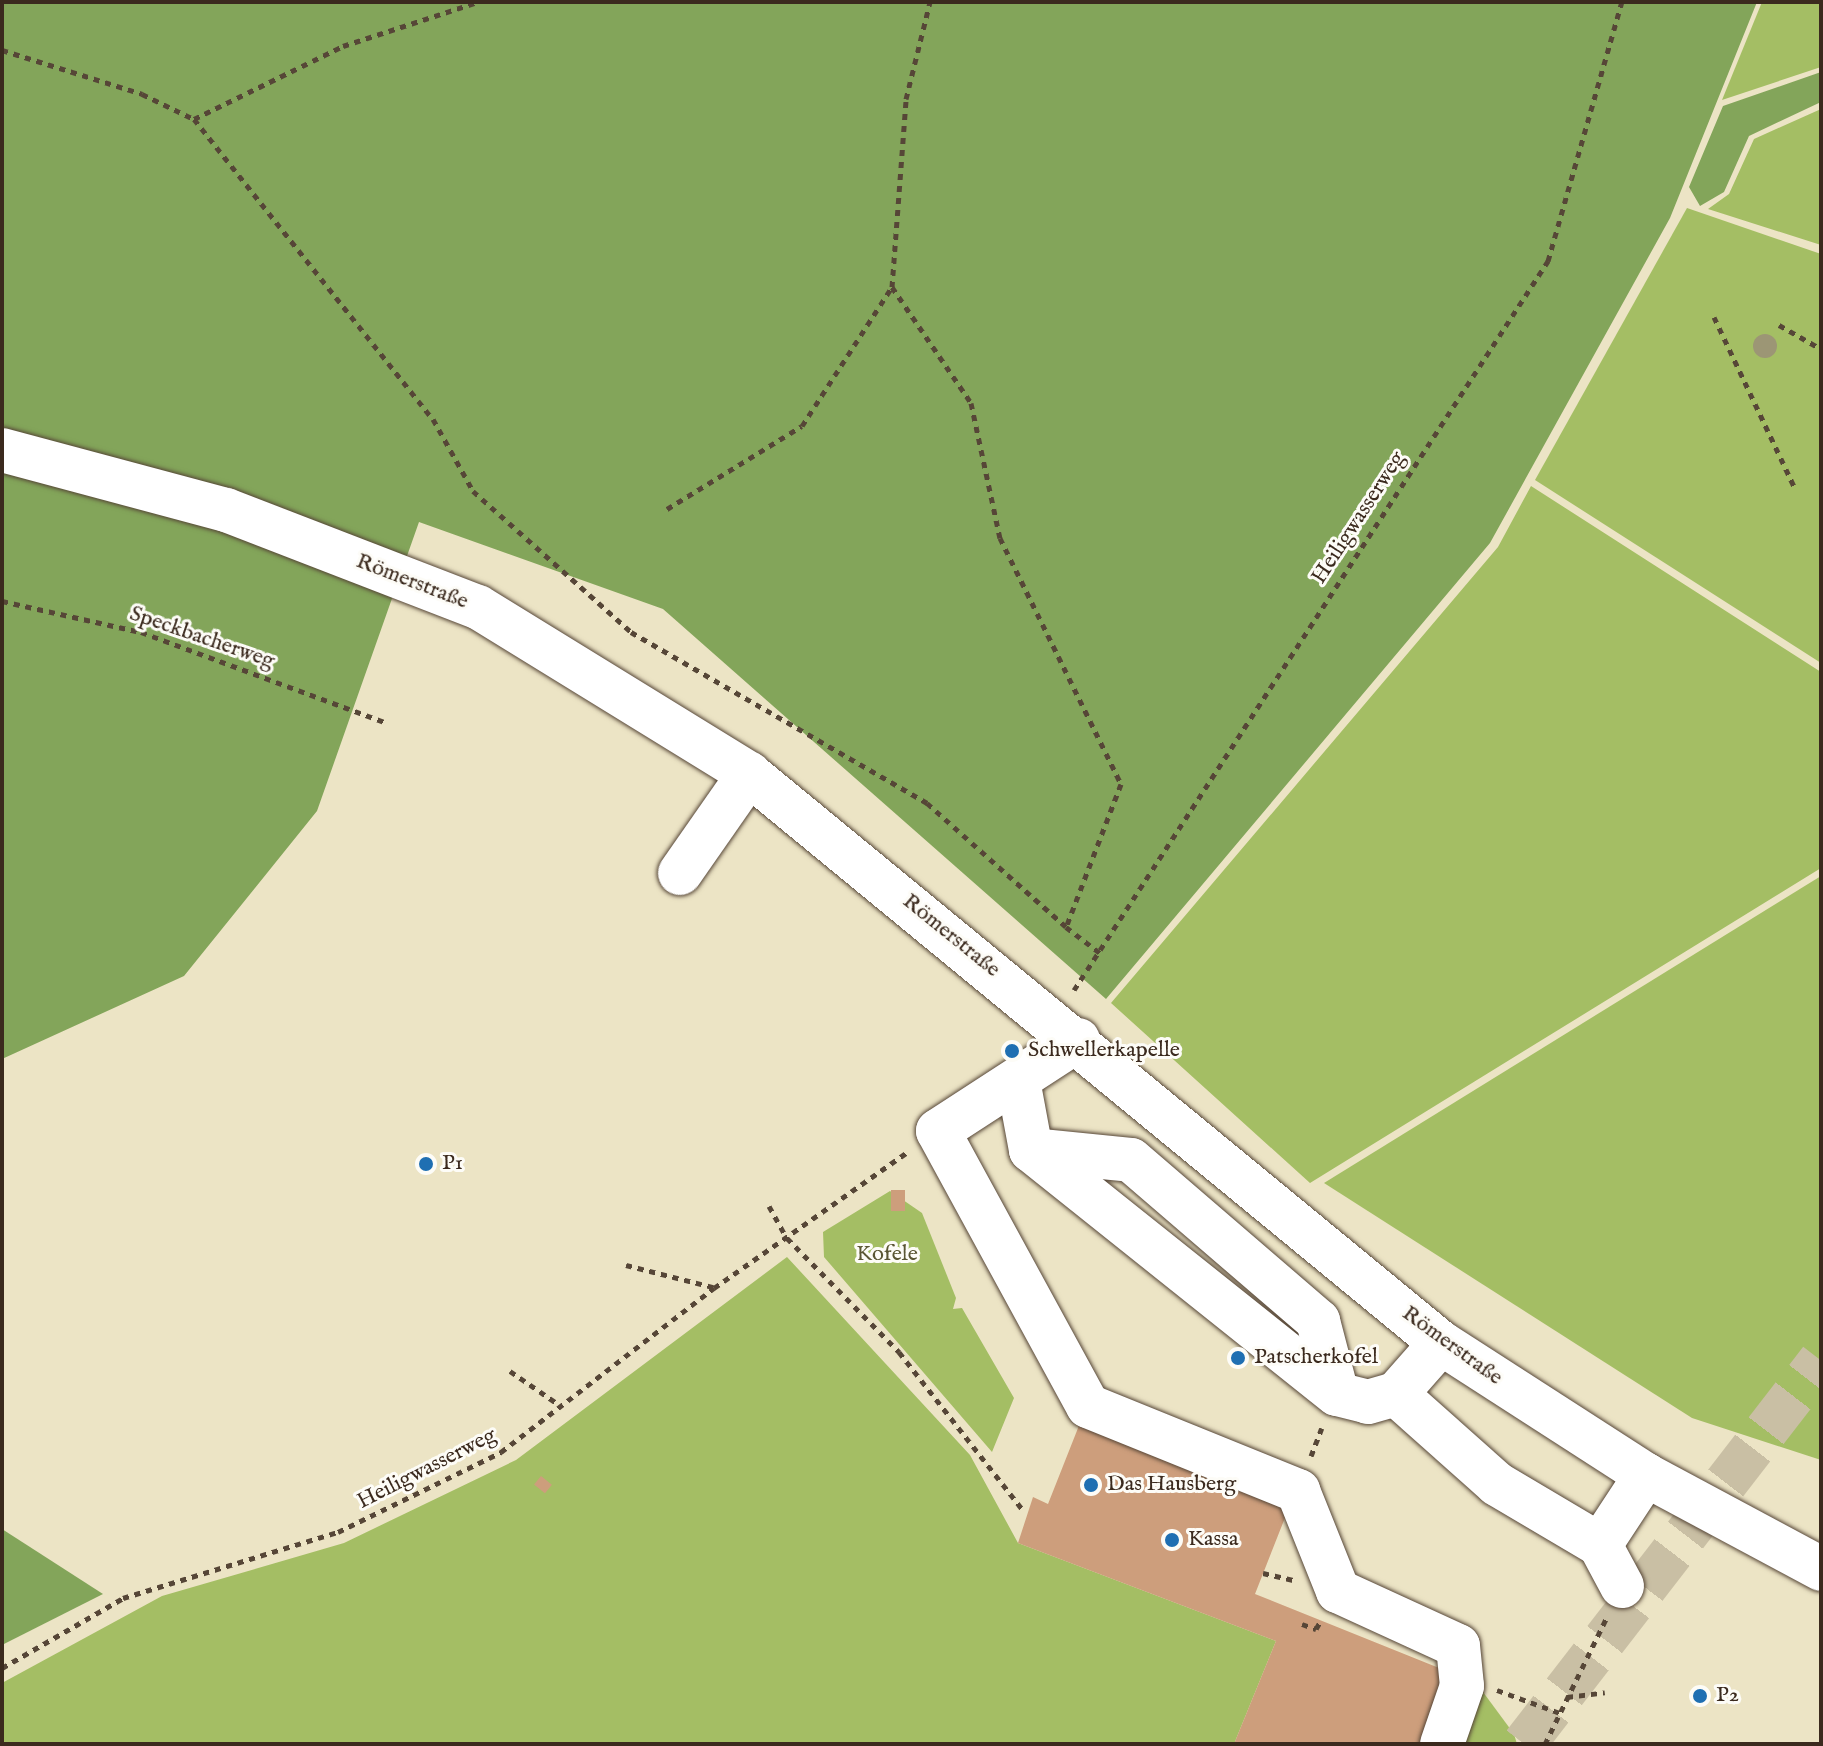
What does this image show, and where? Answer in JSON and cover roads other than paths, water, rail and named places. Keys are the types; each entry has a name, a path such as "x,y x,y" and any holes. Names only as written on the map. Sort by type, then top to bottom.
{"main road":[{"name":"Römerstraße","path":"2,450 226,510 478,607 749,774 1066,1030 1441,1343 1646,1475 1821,1569"},
{"path":"680,873 749,774"},
{"path":"1066,1030 1018,1080 938,1131 1088,1406 1298,1491 1338,1591 1458,1646 1462,1686 1442,1744"},
{"path":"1018,1080 1031,1150 1131,1160 1318,1321 1337,1394 1368,1402 1396,1394 1441,1343"},
{"path":"1396,1394 1497,1484 1600,1545 1622,1586"},
{"path":"1600,1545 1646,1475"}],"tunnel":[{"path":"1524,1744 1821,1360"}],"place":[{"name":"Schwellerkapelle","path":"1012,1051"},
{"name":"P1","path":"426,1164"},
{"name":"Patscherkofel","path":"1238,1358"},
{"name":"Das Hausberg","path":"1091,1485"},
{"name":"Kassa","path":"1172,1540"},
{"name":"P2","path":"1700,1696"}],"park label":[{"name":"Kofele","path":"887,1255"}]}
